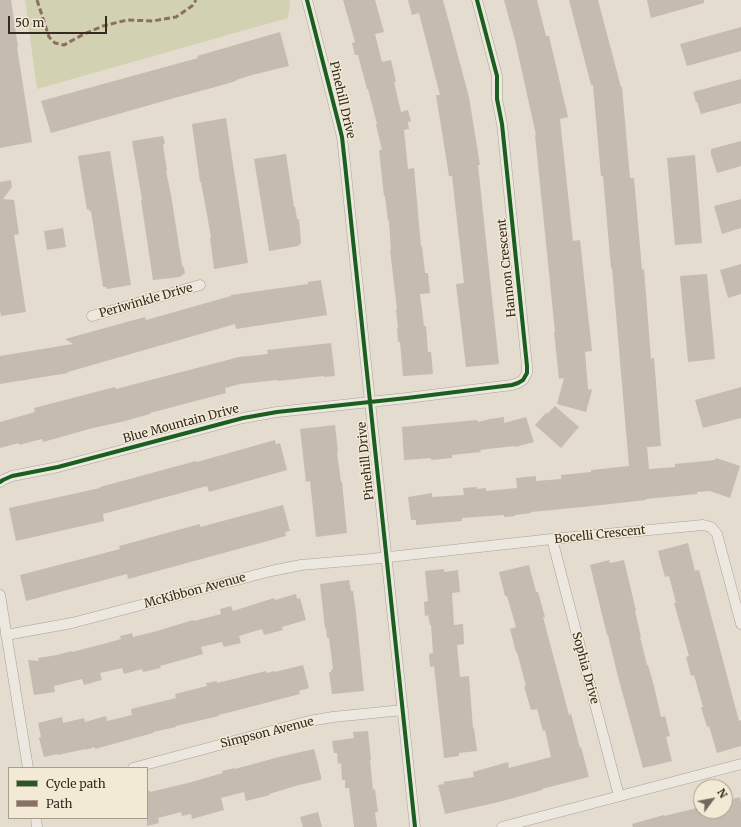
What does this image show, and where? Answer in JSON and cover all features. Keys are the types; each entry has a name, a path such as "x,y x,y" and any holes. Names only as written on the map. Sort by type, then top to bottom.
{"street":[{"name":"Pinehill Drive","path":"307,0 342,137 416,827"},
{"name":"Hannon Crescent","path":"370,402 512,385 522,381 527,373 498,99 497,76 477,0"},
{"name":"Periwinkle Drive","path":"92,316 200,285"},
{"name":"Blue Mountain Drive","path":"0,482 12,476 58,467 243,418 277,412 370,402"},
{"name":"Bocelli Crescent","path":"386,557 552,539 707,525 714,530 718,537 741,624"},
{"name":"Sophia Drive","path":"552,539 618,796"},
{"name":"McKibbon Avenue","path":"6,635 82,621 286,567 386,557"},
{"path":"0,595 28,767"},
{"name":"Simpson Avenue","path":"137,767 309,721 403,710"},
{"path":"502,827 741,764"}],"green space":[{"path":"25,0 289,0 290,4 288,18 37,89"}],"building":[{"path":"0,0 11,0 32,142 0,148"},
{"path":"343,0 375,0 384,32 375,34 382,62 391,60 396,82 394,82 401,112 408,110 411,121 408,122 409,129 404,130 408,169 414,168 421,246 425,273 428,273 430,293 420,294 424,326 426,326 428,352 431,352 433,374 403,376 400,342 398,342 397,309 390,250 389,221 384,196 379,150 382,150 368,89 358,55 355,55 352,43 355,42"},
{"path":"408,0 443,0 469,97 480,165 478,165 499,364 466,367 456,284 464,283 452,176 449,176 436,95 440,95 419,13 412,15"},
{"path":"504,0 537,0 546,36 549,36 568,117 560,119 573,241 580,240 592,351 585,352 588,389 592,390 586,412 557,404 564,378 559,379 536,135 515,40"},
{"path":"569,0 598,0 622,87 630,178 634,178 642,270 644,269 651,359 654,358 661,446 647,447 649,469 675,467 675,464 715,460 716,458 740,466 730,498 710,491 697,492 697,494 531,512 515,516 504,517 504,515 462,518 462,521 416,525 416,520 411,520 408,497 432,493 432,497 464,495 463,488 486,488 486,491 517,488 516,478 536,476 536,481 561,479 561,475 629,466 612,268 603,176 601,176 593,85 591,85"},
{"path":"647,0 704,0 704,3 651,18"},
{"path":"741,27 741,51 687,66 680,44"},
{"path":"280,32 289,66 252,75 219,86 51,133 41,101 198,58 197,56"},
{"path":"741,79 741,103 701,114 693,92"},
{"path":"226,118 248,263 214,269 211,237 200,182 192,124"},
{"path":"163,136 165,143 163,145 166,171 182,265 185,273 180,277 153,280 132,141"},
{"path":"741,141 741,166 717,173 711,154 711,149"},
{"path":"110,151 131,285 107,289 106,287 103,287 91,211 89,211 89,209 87,210 78,156"},
{"path":"286,154 294,207 297,219 299,219 301,243 298,246 269,251 254,159"},
{"path":"695,155 702,243 675,245 667,158"},
{"path":"11,180 12,187 3,199 14,200 19,234 14,235 26,312 1,316 0,182"},
{"path":"741,199 741,228 722,234 714,206"},
{"path":"63,228 66,247 47,250 44,231"},
{"path":"741,264 741,294 728,298 720,270"},
{"path":"707,274 715,359 688,362 680,276"},
{"path":"321,280 327,315 236,329 235,324 68,373 0,384 0,356 73,344 65,339 145,317 146,320 231,295 308,284 308,282"},
{"path":"331,343 335,376 240,384 225,388 226,393 125,421 43,442 42,439 0,448 0,422 35,412 34,408 115,387 116,389 239,357 268,354 267,350"},
{"path":"741,387 741,418 703,428 695,400"},
{"path":"555,406 579,427 561,448 535,425"},
{"path":"504,417 504,423 526,417 534,442 515,447 480,450 481,452 452,455 452,458 404,460 402,427 477,420 478,422"},
{"path":"335,425 347,533 316,537 310,481 306,482 300,429"},
{"path":"275,440 276,444 280,443 287,470 209,492 207,486 103,514 104,521 16,541 9,508 100,488"},
{"path":"283,505 290,531 285,532 286,536 128,579 127,574 26,601 20,575 120,549 119,546 200,524 200,527"},
{"path":"688,543 695,571 699,570 739,721 741,720 741,746 717,753 709,726 707,727 701,707 703,707 694,675 691,676 686,657 689,656 674,603 676,603 669,576 665,577 658,551"},
{"path":"609,560 610,563 624,560 647,665 654,686 661,717 665,716 670,736 666,737 672,761 643,768 607,635 590,565"},
{"path":"529,565 536,592 538,592 545,617 543,617 569,715 571,714 589,777 499,802 445,814 438,785 444,784 443,782 474,777 473,772 508,762 509,768 551,757 545,730 543,731 537,709 531,710 524,686 526,686 510,629 516,627 507,596 505,596 499,572"},
{"path":"444,569 444,572 458,570 460,592 452,593 454,625 463,624 464,644 457,645 460,677 469,676 473,729 474,728 477,751 459,753 459,756 444,758 434,666 430,667 429,654 433,653 431,625 428,615 425,616 424,602 428,601 425,571"},
{"path":"349,580 351,591 353,591 356,613 364,691 332,694 329,672 333,669 329,638 327,638 325,628 320,584"},
{"path":"296,594 297,599 300,598 306,620 282,627 283,630 264,635 262,629 239,636 241,643 224,647 222,642 201,647 203,654 160,666 161,668 143,672 142,669 124,674 122,668 100,673 102,680 84,685 82,679 54,686 55,692 34,695 28,660 39,661 38,658 72,652 121,639 120,636 132,633 133,637 193,620 221,614 220,609 231,606 233,611 274,598 275,600"},
{"path":"303,665 309,688 299,691 300,694 153,732 95,749 95,747 44,757 39,738 41,737 38,723 62,717 63,723 84,718 85,722 106,716 107,721 132,715 131,709 176,698 175,694 207,686 206,683 217,681 217,683 266,671 266,673 275,672"},
{"path":"368,731 373,790 375,789 378,812 375,812 377,827 354,827 349,788 345,788 345,780 342,780 341,763 338,764 337,753 334,753 332,741 354,738 353,732"},
{"path":"314,749 321,780 246,801 244,792 221,798 224,810 192,819 191,814 182,816 181,812 158,818 159,823 147,826 148,791 150,792 188,783 223,773 222,771"},
{"path":"740,797 741,827 633,827 632,824 693,809 693,819 733,819 733,799"},
{"path":"318,812 322,827 303,827 300,817"}],"marked path":[{"path":"37,0 49,37 55,43 64,45 103,26 127,20 153,21 176,17 192,6 196,0"}],"cycle path":[{"path":"307,0 342,137 415,827"},
{"path":"0,482 12,476 58,467 243,418 277,412 512,385 523,380 527,373 527,366 502,124 497,99 497,76 477,0"}]}
